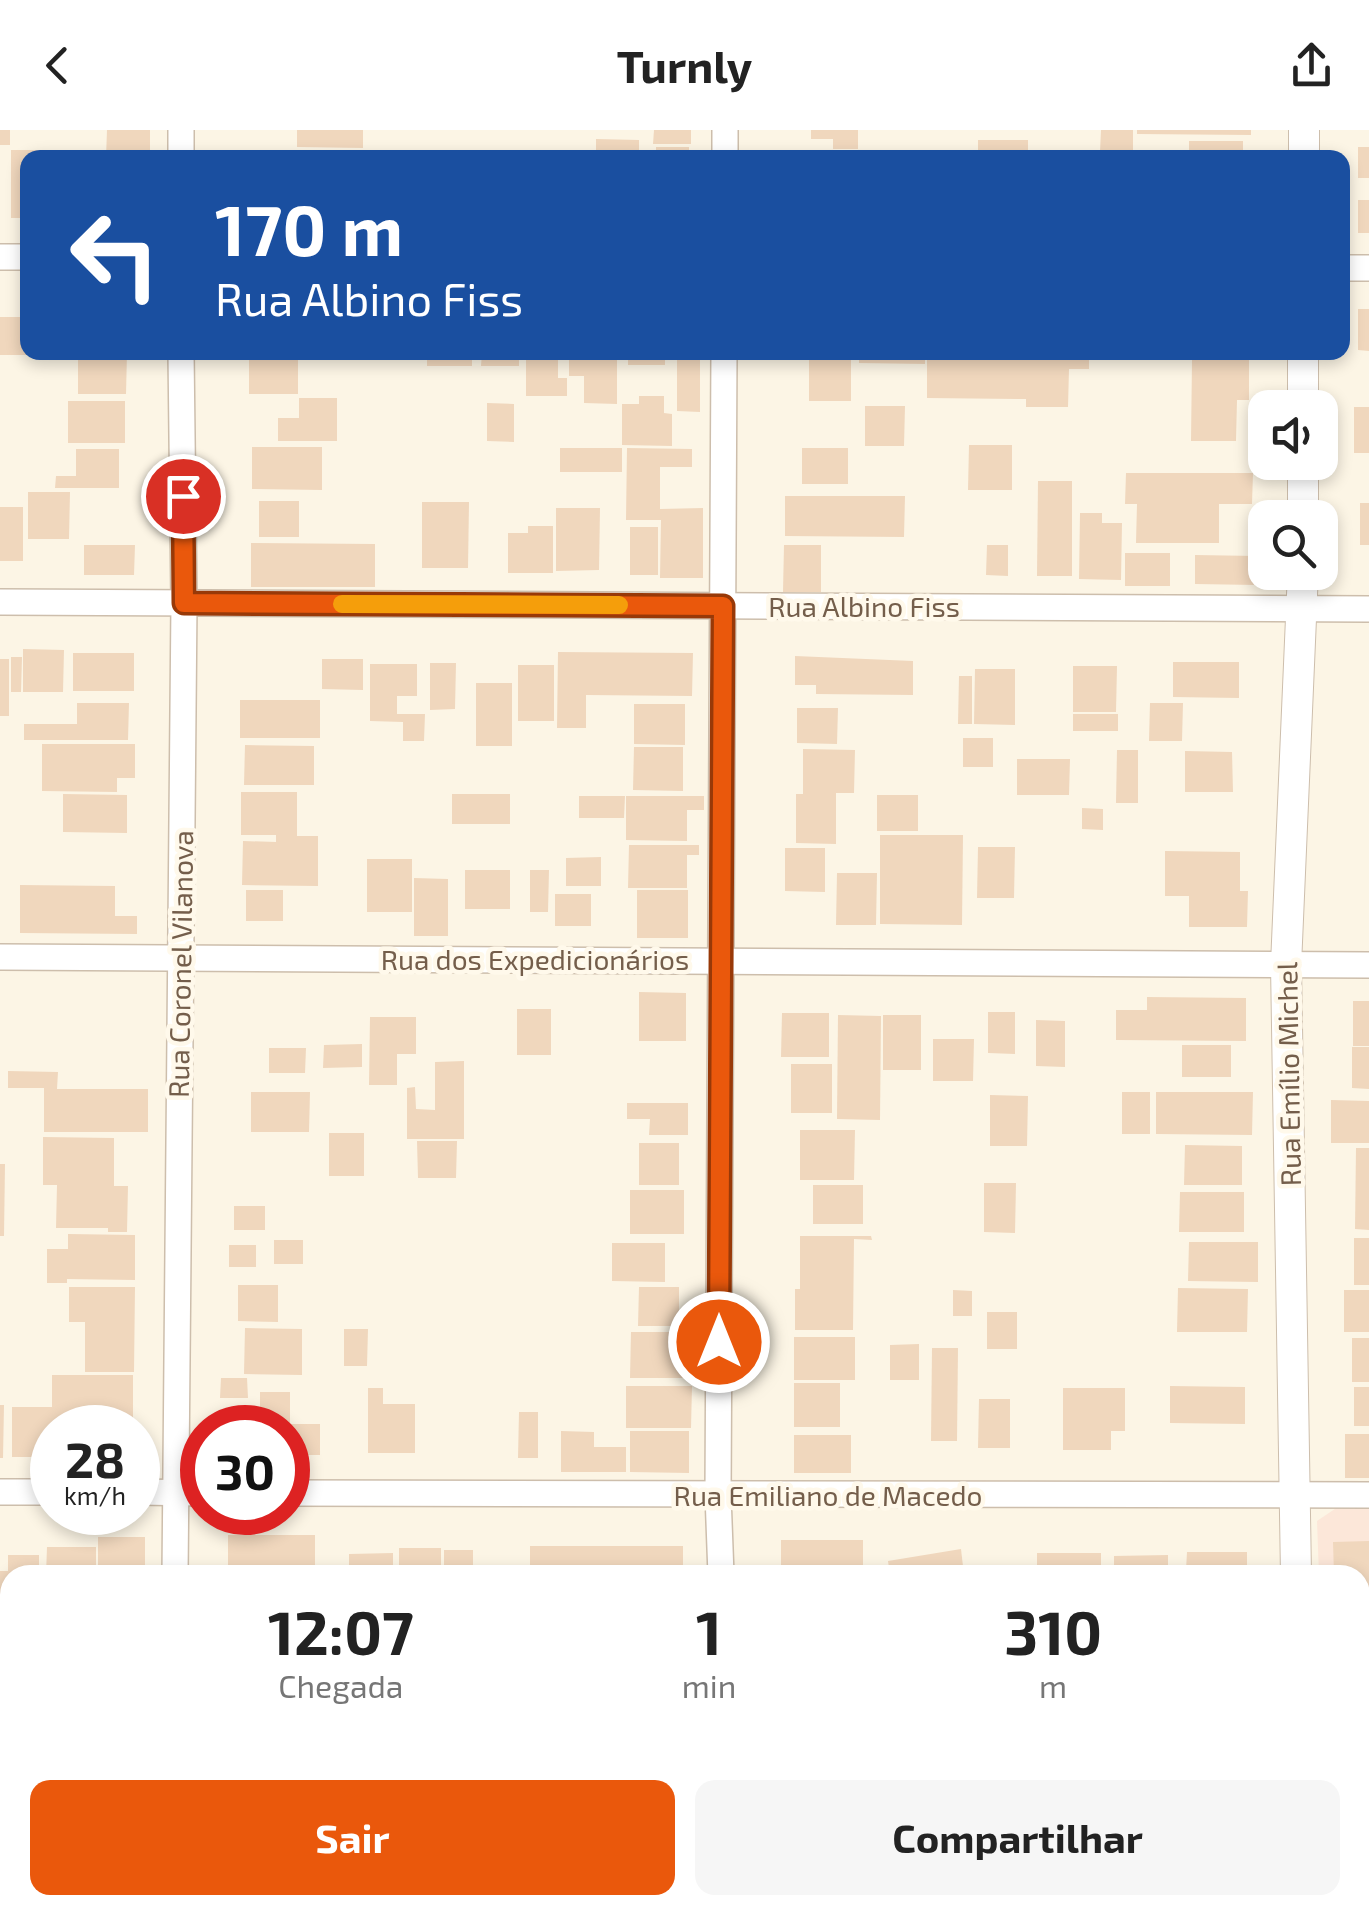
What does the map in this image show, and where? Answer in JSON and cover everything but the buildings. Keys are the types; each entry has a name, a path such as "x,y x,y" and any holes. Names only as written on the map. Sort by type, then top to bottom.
{"street":[{"name":"Rua Coronel Vilanova","path":"176,1565 184,603 181,360"},
{"path":"721,1565 724,360"},
{"path":"1303,360 1303,390"},
{"name":"Rua Emílio Michel","path":"1296,1565 1286,965 1302,590"},
{"name":"Rua Albino Fiss","path":"0,602 1369,609"},
{"name":"Rua dos Expedicionários","path":"0,958 1369,965"},
{"path":"0,1492 30,1492"},
{"path":"160,1492 180,1492"},
{"name":"Rua Emiliano de Macedo","path":"310,1493 1369,1495"}],"shaded area":[{"path":"1369,1486 1369,1565 1319,1565 1317,1521"}],"slow traffic":[{"path":"342,604 619,605"}],"route":[{"path":"183,496 184,603 723,606 719,1342"}]}
